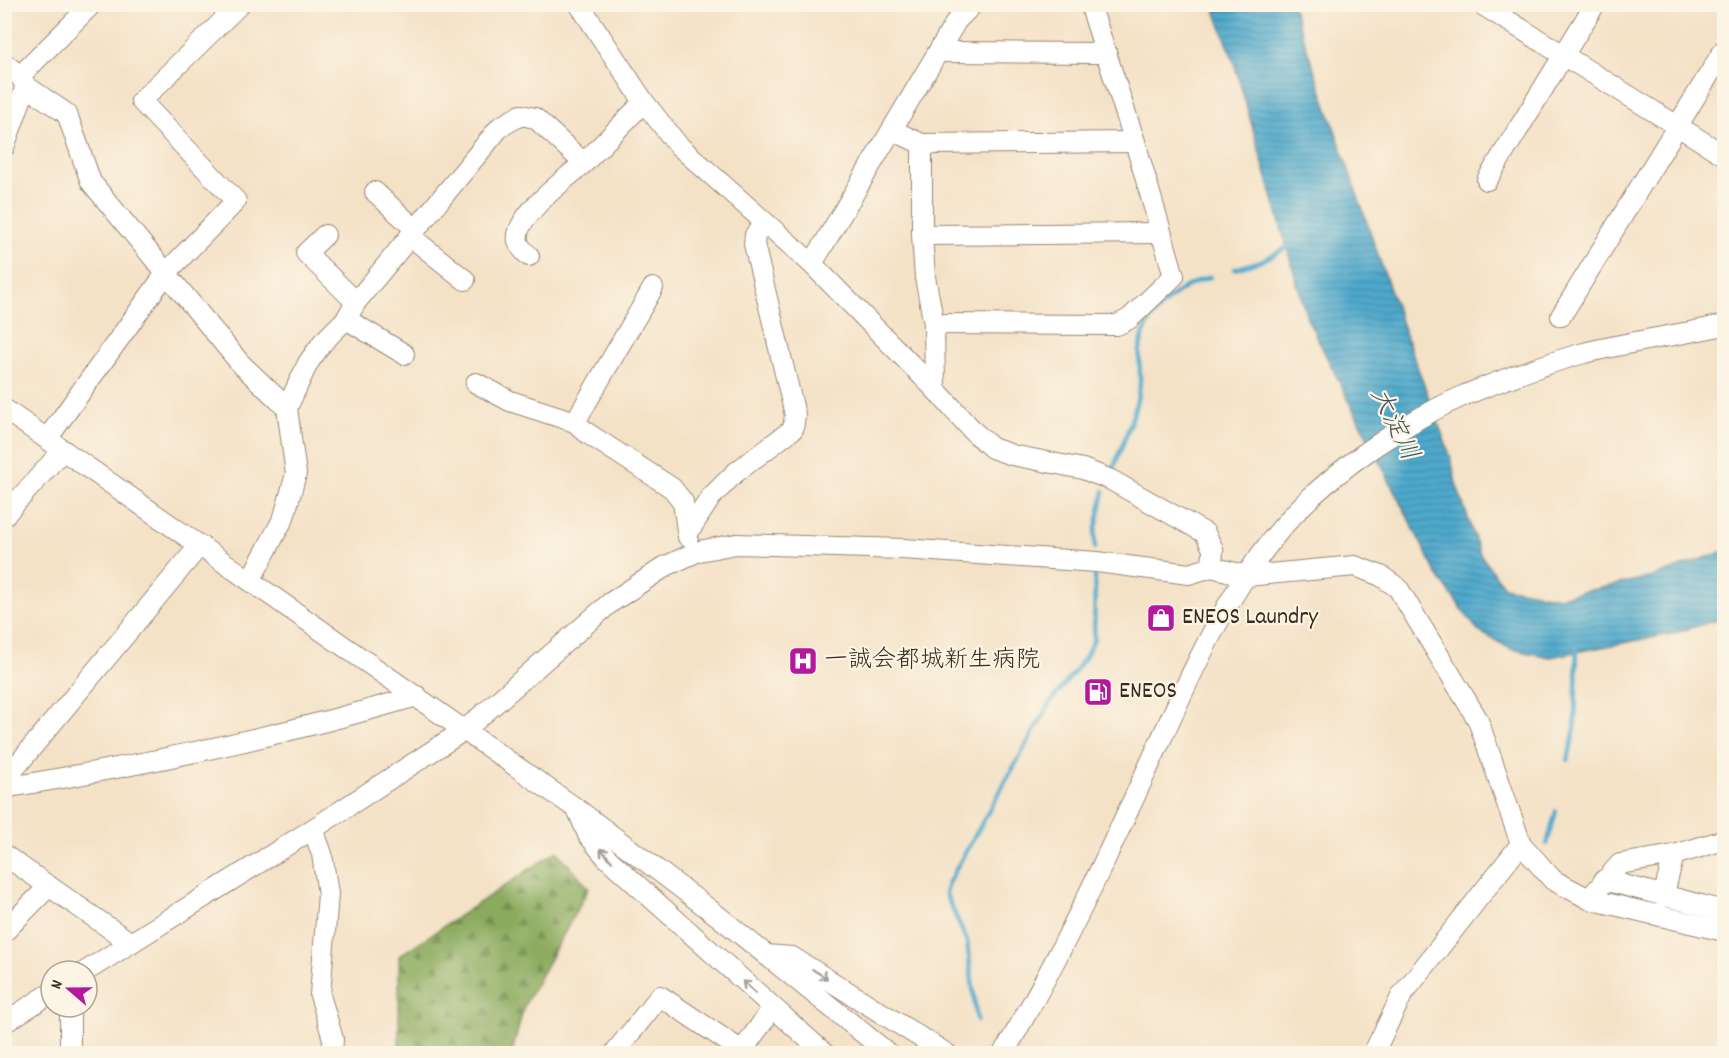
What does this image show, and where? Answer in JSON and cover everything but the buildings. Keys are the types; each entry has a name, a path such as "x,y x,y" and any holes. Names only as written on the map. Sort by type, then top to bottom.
{"street":[{"path":"4,147 17,75 92,4"},
{"path":"4,516 55,444 167,272 236,201 141,101 240,4"},
{"path":"579,4 644,102 678,145 812,264 974,432 992,447 1012,455 1083,469 1112,480 1205,533 1213,549 1212,567"},
{"path":"812,264 957,20 973,4"},
{"path":"934,324 1118,325 1129,319 1174,276 1135,142 1090,4"},
{"path":"1481,4 1563,57 1725,155"},
{"path":"1487,180 1595,4"},
{"path":"1561,316 1725,50"},
{"path":"938,52 1107,52"},
{"path":"17,75 67,114 91,182 240,363 287,408"},
{"path":"529,256 518,243 518,232 526,216 584,163 644,102"},
{"path":"250,581 284,518 296,474 287,408 308,363 323,342 346,319 356,302 500,128 521,115 536,118 584,163"},
{"path":"892,130 922,144 1135,142"},
{"path":"922,144 922,235 925,277 934,324 935,389"},
{"path":"375,192 412,233 465,280"},
{"path":"689,531 711,497 735,473 793,429 795,415 754,244 755,235 764,222"},
{"path":"922,235 1160,233"},
{"path":"325,235 306,253 356,302"},
{"path":"575,422 653,288"},
{"path":"346,319 404,354"},
{"path":"1003,1053 1074,928 1195,666 1247,576 1295,513 1365,453 1463,396 1524,372 1584,353 1725,325"},
{"path":"476,383 510,401 575,422 672,488 683,502 689,531 685,557"},
{"path":"4,409 577,808 889,1053"},
{"path":"99,963 313,830 466,729 610,603 666,566 699,551 736,544 949,552 1097,562 1189,574 1212,567 1247,576 1355,566 1381,576 1398,588 1478,720 1521,844 1553,880 1589,899 1725,931"},
{"path":"4,781 200,545"},
{"path":"4,788 81,775 339,719 417,696"},
{"path":"577,808 588,835 607,858 772,1009 825,1053"},
{"path":"313,830 322,854 328,894 320,995 333,1039 332,1053"},
{"path":"1589,899 1620,864 1674,855 1725,840"},
{"path":"1373,1053 1402,995 1521,844"},
{"path":"4,855 131,943"},
{"path":"1663,897 1674,855"},
{"path":"1604,880 1663,897 1725,911"},
{"path":"4,932 49,886"},
{"path":"766,955 792,957 947,1053"},
{"path":"616,1051 660,996 742,1051 772,1009"},
{"path":"4,1023 39,1001"},
{"path":"70,1019 70,1053"}],"green space":[{"path":"557,851 589,888 524,1006 512,1053 399,1053 399,956"}],"water":[{"name":"大淀川","path":"1213,5 1292,5 1406,336 1451,458 1456,483 1480,554 1504,587 1558,597 1652,577 1724,551 1724,618 1671,634 1550,657 1511,649 1478,631 1437,575 1307,318 1233,59"}],"waterway":[{"path":"1235,269 1261,261 1290,246"},
{"path":"1113,469 1137,400 1140,385 1140,349 1148,324 1164,303 1186,287 1210,277"},
{"path":"1095,548 1095,533 1104,491"},
{"path":"977,1021 967,941 946,895 948,883 1050,703 1085,658 1094,639 1095,577"},
{"path":"1568,760 1575,728 1577,646"},
{"path":"1547,844 1556,811"}],"place":[{"name":"ENEOS Laundry","path":"1161,618"},
{"name":"一誠会都城新生病院","path":"803,661"},
{"name":"ENEOS","path":"1098,692"}]}
